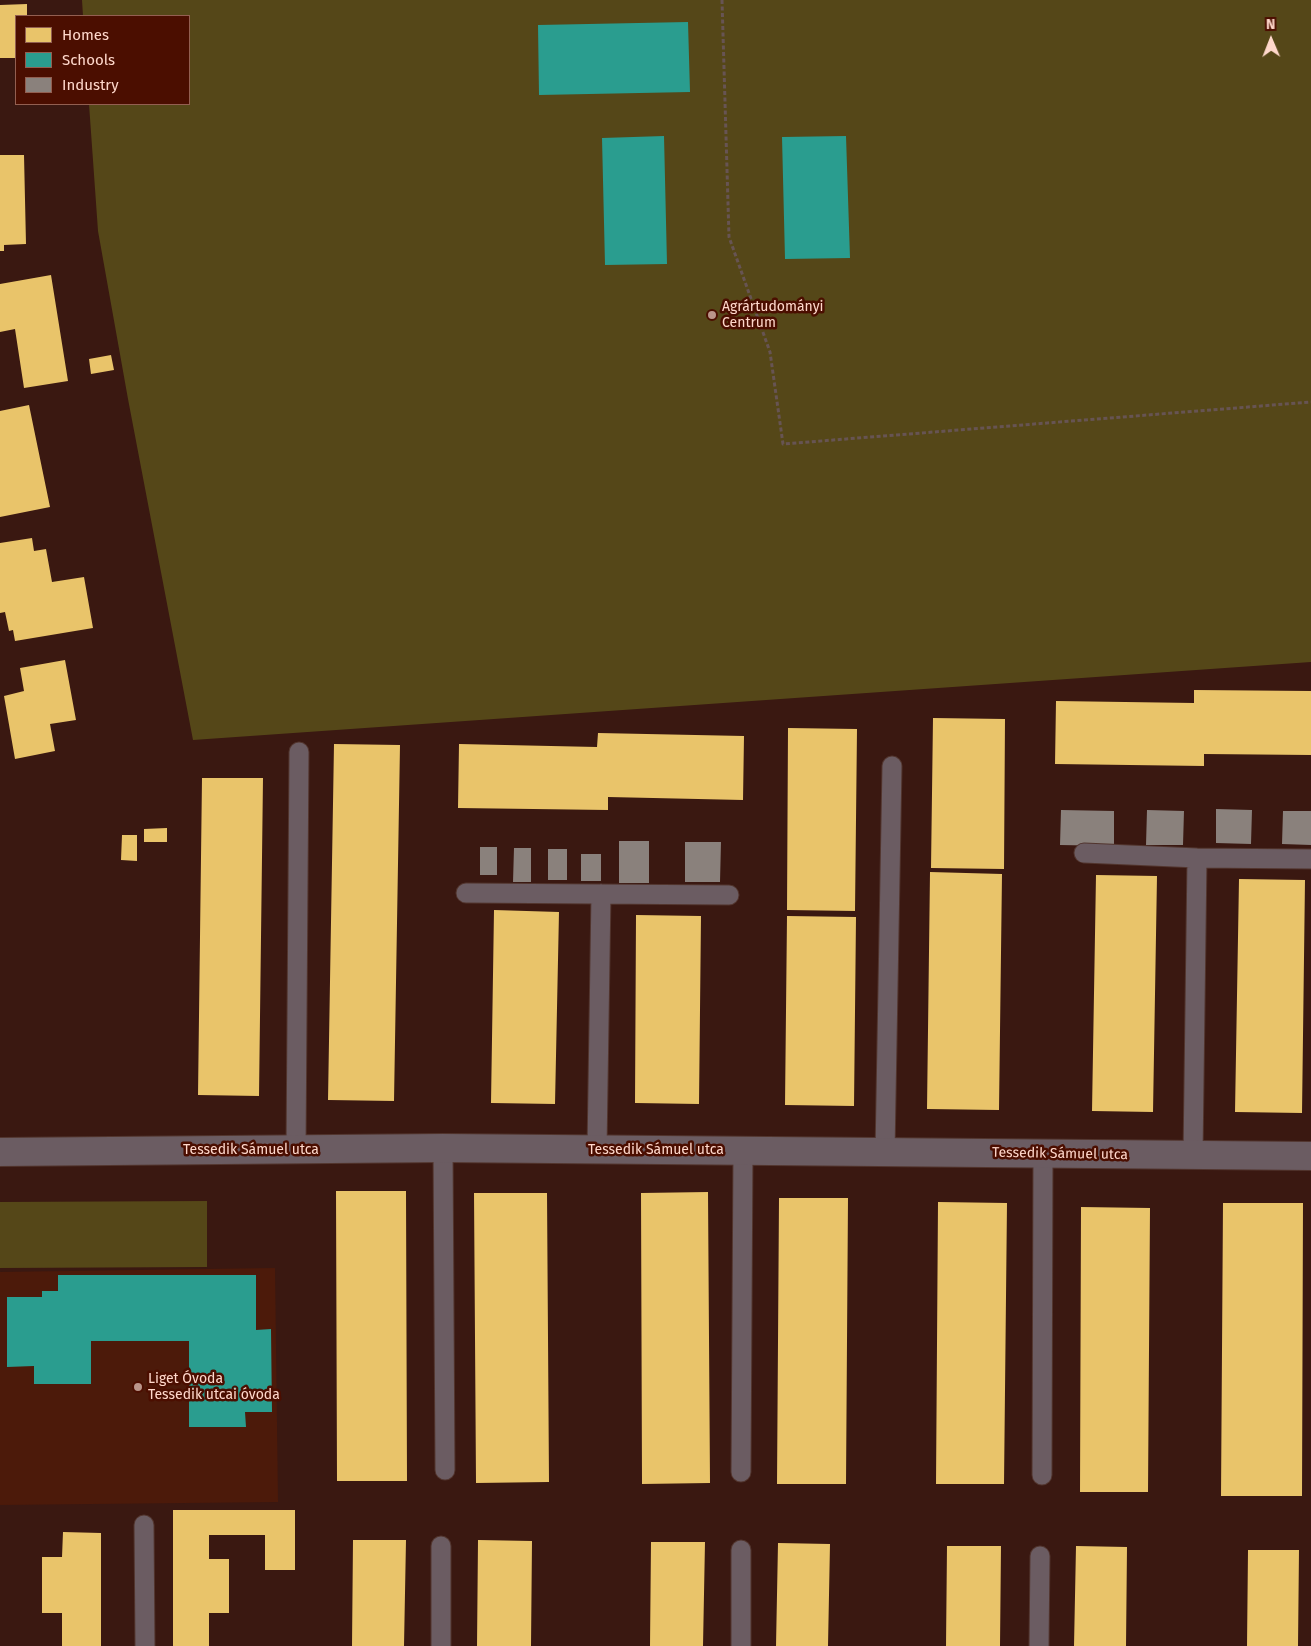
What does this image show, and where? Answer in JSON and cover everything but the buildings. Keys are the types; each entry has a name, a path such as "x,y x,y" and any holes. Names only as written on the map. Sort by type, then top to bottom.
{"street":[{"name":"Tessedik Sámuel utca","path":"0,1152 443,1148 1311,1156"}],"lane":[{"path":"296,1149 299,752"},
{"path":"885,1152 892,766"},
{"path":"1084,853 1197,858 1311,859"},
{"path":"1193,1155 1197,858"},
{"path":"466,894 729,895"},
{"path":"597,1149 601,894"},
{"path":"443,1148 445,1470"},
{"path":"741,1472 743,1151"},
{"path":"1042,1475 1043,1154"},
{"path":"144,1525 145,1646"},
{"path":"441,1546 441,1646"},
{"path":"741,1550 741,1646"},
{"path":"1039,1646 1040,1556"}],"path":[{"path":"722,0 729,237 770,352 784,444 1311,402"}],"shaded area":[{"name":"Agrártudományi Centrum","path":"82,0 1311,0 1311,662 193,740 98,231 89,105 190,105 190,15 83,15"},
{"path":"207,1201 207,1267 0,1268 0,1202"},
{"name":"Liget Óvoda Tessedik utcai óvoda","path":"275,1268 278,1502 0,1505 0,1272"}],"place":[{"name":"Agrártudományi Centrum","path":"712,315"},
{"name":"Liget Óvoda Tessedik utcai óvoda","path":"138,1387"}]}
